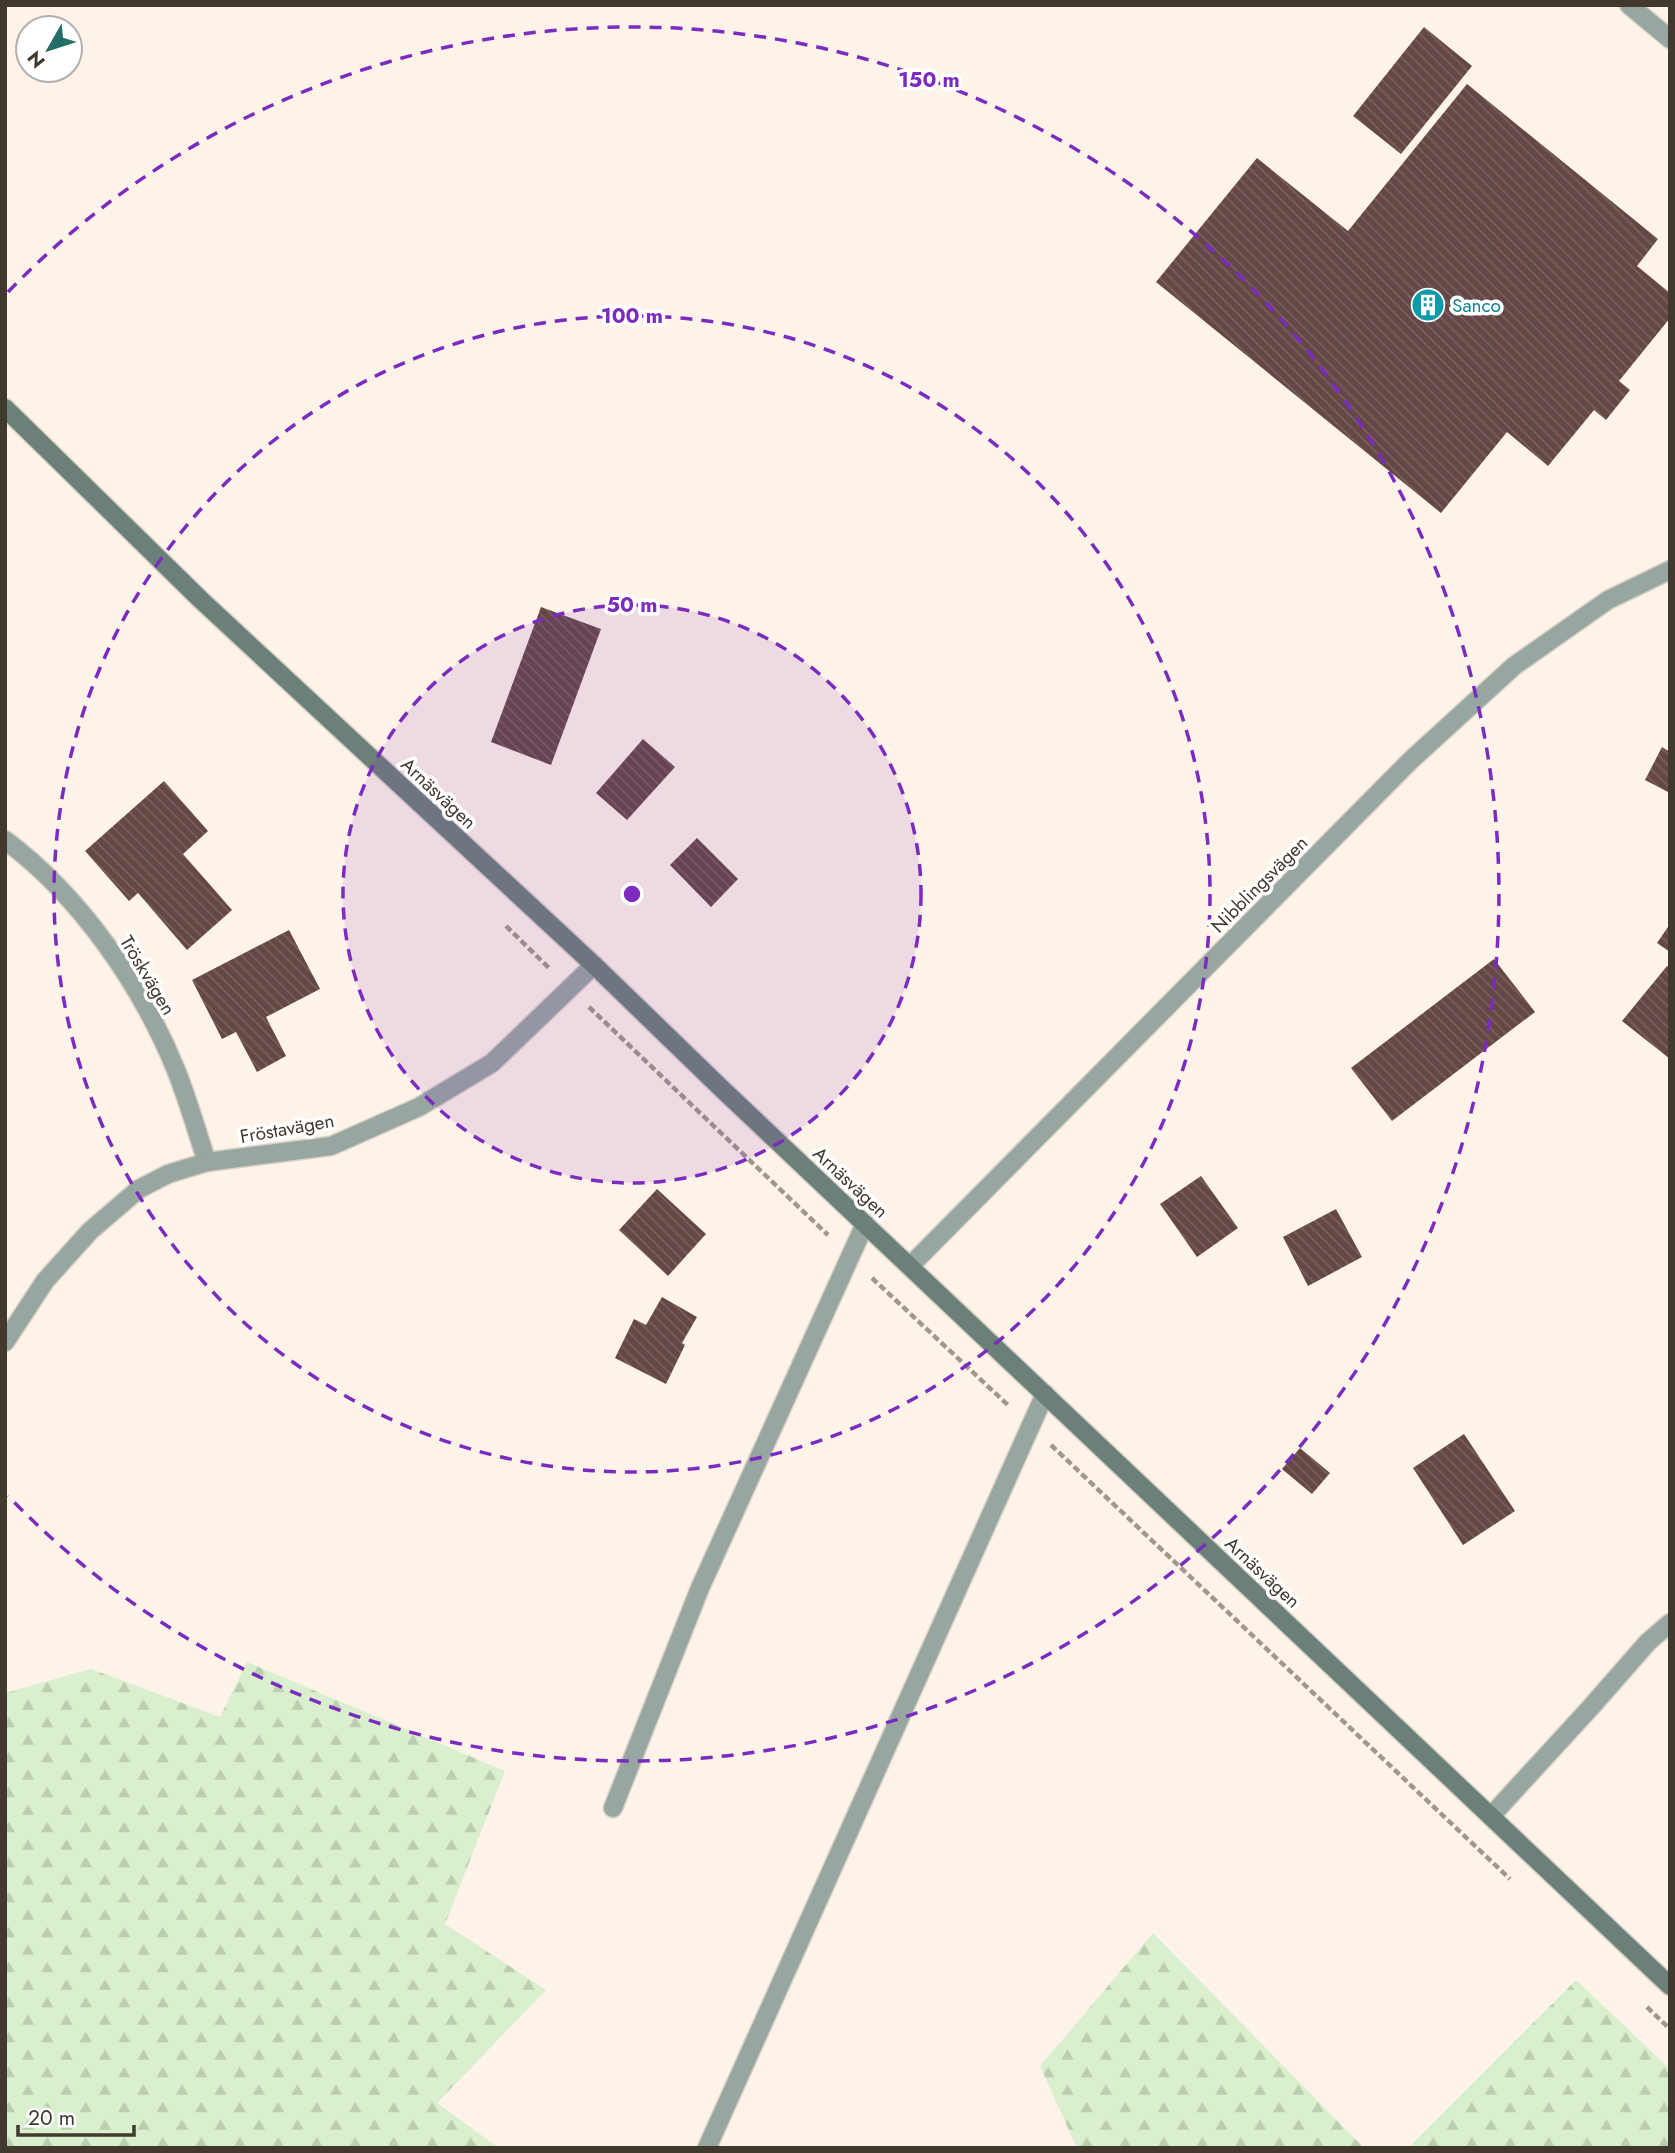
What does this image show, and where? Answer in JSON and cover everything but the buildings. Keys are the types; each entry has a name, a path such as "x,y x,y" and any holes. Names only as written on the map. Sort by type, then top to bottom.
{"street":[{"path":"1629,5 1670,39"},
{"name":"Arnäsvägen","path":"5,408 201,600 594,965 1670,1986"},
{"name":"Nibblingsvägen","path":"910,1266 1410,761 1514,666 1608,600 1670,570"},
{"name":"Tröskvägen","path":"5,840 32,859 80,910 117,960 146,1009 176,1070 207,1162"},
{"name":"Fröstavägen","path":"5,1342 46,1281 90,1231 139,1189 168,1174 207,1162 331,1146 419,1107 492,1063 594,965"},
{"path":"613,1808 700,1588 864,1224"},
{"path":"707,2148 1045,1394"},
{"path":"1491,1816 1648,1642 1670,1623"}],"green space":[{"path":"247,1662 505,1771 445,1924 546,1990 437,2103 499,2148 5,2148 5,1693 91,1669 220,1717"},
{"path":"1153,1933 1364,2148 1077,2148 1040,2066"},
{"path":"1576,1980 1670,2069 1670,2148 1408,2148"}],"place":[{"name":"Sanco","path":"1428,305"}]}
